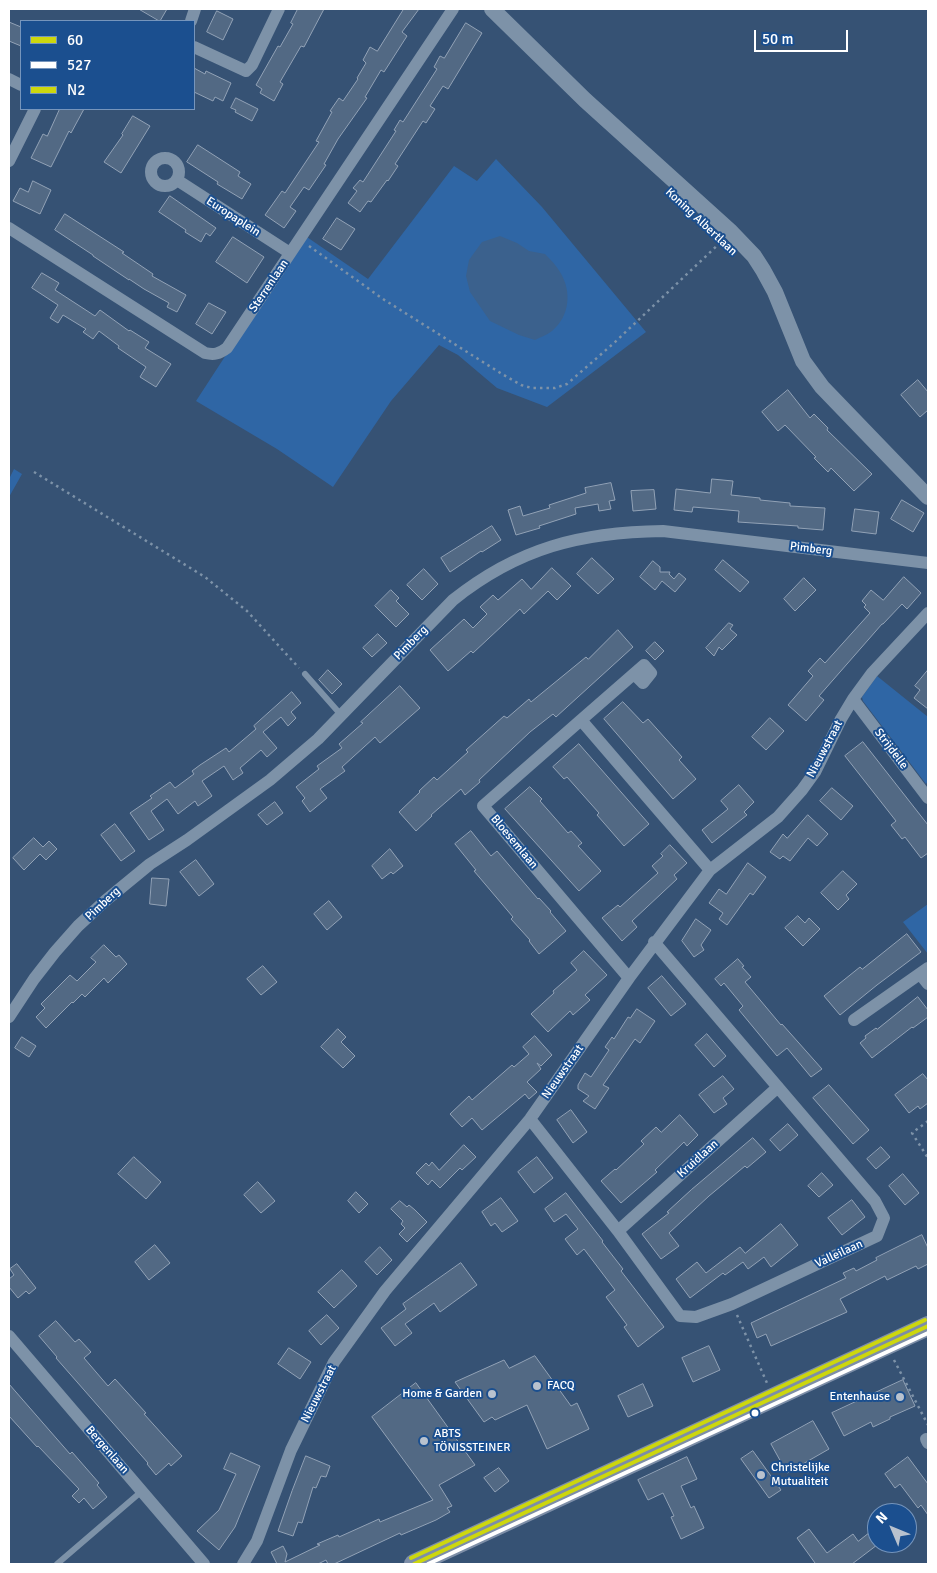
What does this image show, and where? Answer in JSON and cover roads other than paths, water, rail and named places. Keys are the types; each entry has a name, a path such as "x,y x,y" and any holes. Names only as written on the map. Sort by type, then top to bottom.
{"main road":[{"path":"414,1564 928,1326"}],"street":[{"path":"195,46 246,71 252,65 279,9"},
{"name":"Sterrenlaan","path":"9,228 205,354 220,354 227,348 453,9"},
{"name":"Koning Albertlaan","path":"492,9 584,100 731,232 754,256 775,292 803,361 810,372 828,394 928,497"},
{"path":"9,161 34,110"},
{"name":"Europaplein","path":"176,180 290,253"},
{"name":"Pimberg","path":"9,1017 34,979 55,952 105,900 150,864 187,840 270,780 342,716 453,600 492,573 523,557 550,546 586,537 628,531 663,531 928,563"},
{"name":"Nieuwstraat","path":"243,1564 257,1540 291,1450 334,1362 385,1291 530,1119 654,942 710,870 778,817 802,790 815,772 853,699 876,668 928,613"},
{"name":"Bloesemlaan","path":"629,978 483,806 644,665 651,673 643,682 634,674"},
{"name":"Strijdelle","path":"853,699 928,798"},
{"path":"581,720 710,870"},
{"name":"Valleilaan","path":"530,1119 618,1231 680,1316 696,1317 732,1304 876,1236 884,1218 875,1201 654,942"},
{"path":"854,1020 926,975"},
{"name":"Kruidlaan","path":"618,1231 778,1086"},
{"name":"Bergenlaan","path":"9,1336 204,1564"}],"lane":[{"path":"305,674 342,716"},
{"path":"57,1564 142,1491"}],"place":[{"name":"FACQ","path":"537,1386"},
{"name":"Home & Garden","path":"492,1394"},
{"name":"Entenhause","path":"900,1397"},
{"name":"ABTS TÖNISSTEINER","path":"424,1441"},
{"name":"Christelijke Mutualiteit","path":"761,1475"}]}
